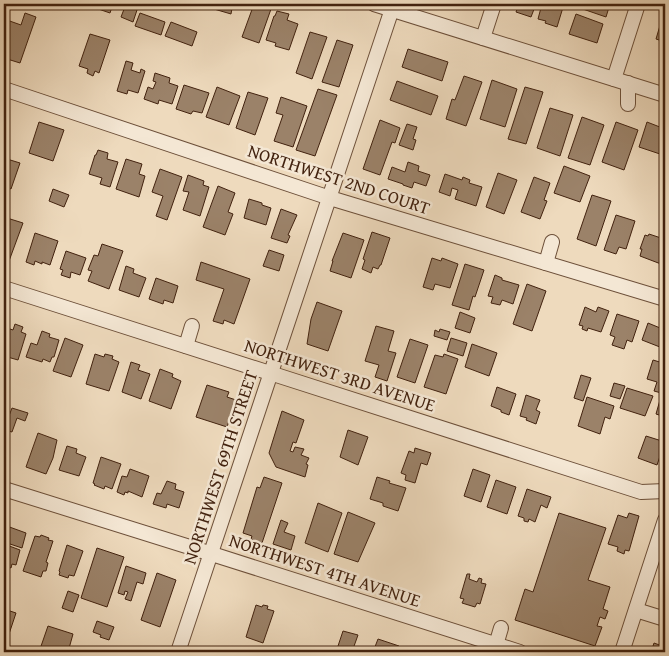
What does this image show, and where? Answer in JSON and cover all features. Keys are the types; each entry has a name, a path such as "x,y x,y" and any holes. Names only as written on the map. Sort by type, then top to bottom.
{"street":[{"path":"374,4 665,95"},
{"path":"483,38 494,4"},
{"path":"628,104 621,81 638,4"},
{"name":"NORTHWEST 69TH STREET","path":"178,652 392,9"},
{"name":"NORTHWEST 2ND COURT","path":"4,89 330,198 665,299"},
{"path":"546,263 552,242"},
{"name":"NORTHWEST 3RD AVENUE","path":"4,288 641,492 665,491"},
{"path":"186,346 192,326"},
{"name":"NORTHWEST 4TH AVENUE","path":"4,488 520,652"},
{"path":"622,652 665,520"},
{"path":"636,610 665,619"},
{"path":"496,645 502,628"}],"building":[{"path":"84,4 113,4 110,13"},
{"path":"126,4 139,4 133,22 121,17"},
{"path":"215,4 238,4 237,9 232,8 231,14 214,9"},
{"path":"254,4 271,9 259,43 242,37"},
{"path":"519,4 536,4 531,17 516,12"},
{"path":"542,4 564,4 557,27 538,19"},
{"path":"578,4 610,4 606,17 577,7"},
{"path":"277,11 289,14 287,20 298,24 289,50 275,46 276,43 266,40"},
{"path":"665,12 665,42 656,39"},
{"path":"25,13 36,17 20,63 4,58 4,19 21,25"},
{"path":"140,13 165,22 161,35 135,26"},
{"path":"576,14 603,24 597,43 569,34"},
{"path":"171,22 197,32 192,46 165,36"},
{"path":"310,32 327,37 312,79 296,73"},
{"path":"90,34 110,40 99,73 95,71 93,76 87,73 88,69 79,66"},
{"path":"337,40 353,45 339,87 322,82"},
{"path":"408,49 448,62 442,81 402,67"},
{"path":"126,61 133,63 131,70 140,73 141,69 145,71 138,93 128,90 127,94 117,91"},
{"path":"155,73 170,78 169,83 178,86 172,104 159,100 158,104 144,99 148,87 153,89 156,82 153,81"},
{"path":"464,76 482,82 466,126 446,119 452,99 455,100"},
{"path":"492,80 517,89 505,127 480,119"},
{"path":"397,81 438,96 431,115 390,100"},
{"path":"184,85 209,93 202,113 193,111 191,114 176,109"},
{"path":"217,87 240,96 229,125 206,117"},
{"path":"525,87 543,92 526,144 508,139"},
{"path":"318,89 337,95 315,156 296,150"},
{"path":"248,92 268,98 255,135 236,128"},
{"path":"281,97 307,106 293,147 274,141 283,115 276,113"},
{"path":"550,108 573,115 560,156 537,148"},
{"path":"582,117 604,125 590,165 568,158"},
{"path":"380,120 400,128 395,143 392,142 380,175 363,169"},
{"path":"39,122 64,130 53,161 29,153"},
{"path":"616,122 638,130 624,170 602,162"},
{"path":"647,122 665,129 665,139 660,154 639,147"},
{"path":"407,124 417,127 413,139 416,140 413,150 399,145"},
{"path":"98,150 108,153 107,159 118,162 110,187 100,184 102,178 89,174"},
{"path":"7,159 20,163 11,189 4,186 4,166"},
{"path":"126,159 142,164 139,174 145,176 139,197 116,189"},
{"path":"408,162 419,166 418,171 430,175 426,186 414,182 412,188 388,179 392,167 405,172"},
{"path":"564,166 590,176 580,202 554,193"},
{"path":"160,169 182,177 167,220 156,216 163,196 152,192"},
{"path":"498,173 517,180 504,214 486,207"},
{"path":"445,174 462,180 463,177 470,180 469,183 482,187 476,206 455,199 458,190 452,188 450,196 439,192"},
{"path":"188,175 204,181 203,185 209,187 200,216 183,210 189,192 183,191"},
{"path":"534,177 550,183 544,200 547,201 540,219 521,212"},
{"path":"218,186 235,193 228,212 233,214 225,235 203,227"},
{"path":"53,189 69,195 64,207 49,201"},
{"path":"592,195 611,201 596,246 577,239"},
{"path":"249,199 271,208 266,225 244,218"},
{"path":"281,209 297,215 288,235 290,236 287,243 271,238"},
{"path":"616,215 635,221 626,249 619,247 616,254 604,250"},
{"path":"7,218 23,223 9,261 4,259 4,226"},
{"path":"372,232 390,238 381,265 378,269 373,267 371,273 362,269 365,260 363,259"},
{"path":"35,233 58,241 50,265 35,261 34,265 26,262"},
{"path":"343,233 364,240 351,278 330,271"},
{"path":"649,234 664,239 662,245 665,246 665,251 661,264 640,256 642,249 640,249 645,235 648,236"},
{"path":"102,244 123,251 109,289 88,281 92,271 88,270 94,255 98,256"},
{"path":"269,250 284,255 279,271 263,266"},
{"path":"66,251 86,258 80,275 71,272 70,278 61,275 63,270 60,269"},
{"path":"432,258 441,261 442,258 458,264 450,288 435,284 433,290 423,287"},
{"path":"201,262 250,279 234,324 224,320 223,324 213,321 224,289 196,280"},
{"path":"465,264 484,270 469,310 452,305"},
{"path":"126,266 134,269 133,273 146,278 139,297 119,290"},
{"path":"495,275 502,278 502,280 519,285 513,304 502,300 500,305 491,303 493,297 488,296"},
{"path":"156,278 178,286 173,303 164,300 163,304 149,299"},
{"path":"527,284 546,291 532,331 513,324"},
{"path":"317,302 342,311 328,351 307,344 311,319"},
{"path":"585,307 596,312 598,307 609,311 601,332 588,328 587,331 582,329 583,326 579,325"},
{"path":"460,312 475,318 470,333 455,328"},
{"path":"617,314 639,321 632,342 627,340 624,349 612,345 615,337 610,335"},
{"path":"648,323 665,330 665,349 642,340"},
{"path":"15,324 23,327 21,332 26,334 18,360 4,356 4,340 7,328 13,330"},
{"path":"376,326 394,331 388,351 396,353 387,381 375,377 379,365 365,361"},
{"path":"440,329 450,332 447,340 434,336 435,330 439,332"},
{"path":"42,331 50,334 49,337 59,340 54,357 52,357 50,362 43,359 42,362 26,357 31,343 37,345"},
{"path":"65,338 83,345 71,377 53,371"},
{"path":"451,338 467,343 463,356 447,351"},
{"path":"410,339 428,345 415,383 397,377"},
{"path":"472,344 497,353 489,376 465,367"},
{"path":"95,354 104,357 105,354 113,356 112,359 119,362 109,391 86,384"},
{"path":"444,354 458,359 446,394 424,387 435,355 443,357"},
{"path":"664,357 665,394 654,391 657,382 647,379 653,360 663,363"},
{"path":"131,362 140,365 138,370 150,374 141,399 122,392"},
{"path":"160,369 173,374 172,377 181,381 171,409 149,401"},
{"path":"581,375 591,378 583,401 574,398"},
{"path":"614,383 625,386 620,399 610,396"},
{"path":"207,385 229,392 227,397 236,400 227,427 196,417"},
{"path":"497,387 516,394 509,415 491,406"},
{"path":"627,388 653,396 645,416 620,408"},
{"path":"526,395 540,400 536,410 540,412 536,424 520,416"},
{"path":"587,397 614,406 610,419 605,417 600,434 578,426"},
{"path":"660,400 665,402 665,417 656,414"},
{"path":"12,408 28,413 25,421 17,418 12,432 5,430 4,433 4,429"},
{"path":"282,411 304,420 296,443 293,442 290,451 293,452 295,447 304,449 301,455 309,458 306,464 308,465 305,477 276,467 269,453"},
{"path":"348,430 368,437 358,465 340,457"},
{"path":"38,433 57,440 53,458 46,474 26,467"},
{"path":"646,436 665,442 657,465 638,458"},
{"path":"67,446 77,449 76,453 86,457 79,476 59,470"},
{"path":"415,448 431,453 427,465 421,463 415,483 405,480 406,475 401,473 409,451 414,453"},
{"path":"101,457 121,464 112,489 105,486 104,489 93,483"},
{"path":"130,469 149,476 142,497 128,491 124,495 117,492 122,476 127,477"},
{"path":"473,469 490,475 481,502 464,496"},
{"path":"264,477 282,483 262,543 251,539 252,536 243,533 257,487 260,488"},
{"path":"377,477 406,488 398,511 370,499"},
{"path":"496,480 516,487 507,514 487,507"},
{"path":"167,481 176,484 175,489 184,492 179,508 167,504 166,508 153,504 157,493 161,494"},
{"path":"527,489 551,497 547,508 541,505 535,522 529,519 528,522 524,521 524,518 518,516"},
{"path":"318,503 342,513 328,552 305,543"},
{"path":"348,512 375,523 358,562 334,554"},
{"path":"559,513 606,528 588,580 610,587 603,609 608,611 605,619 600,617 597,626 602,627 595,646 515,620 525,589 533,592"},
{"path":"629,513 639,516 629,551 625,550 624,554 617,551 618,547 608,544 618,515 627,518"},
{"path":"281,520 288,523 284,532 295,536 291,550 273,544"},
{"path":"4,525 26,533 22,548 4,542"},
{"path":"41,535 53,541 46,562 48,563 46,571 43,571 41,577 23,571 35,536 40,537"},
{"path":"4,544 20,550 16,565 12,564 11,568 4,565"},
{"path":"67,545 83,551 74,576 69,575 68,578 59,575"},
{"path":"97,548 124,557 107,607 81,598"},
{"path":"126,566 146,573 143,584 137,582 131,601 125,599 128,592 125,591 124,595 118,593"},
{"path":"157,573 176,580 160,627 141,620"},
{"path":"467,574 470,574 469,579 477,582 479,578 482,579 481,583 486,584 480,604 477,603 475,607 462,603 464,599 460,598"},
{"path":"68,591 79,595 73,612 62,608"},
{"path":"256,605 268,606 267,609 274,611 263,643 246,637"},
{"path":"4,609 16,613 6,643 4,642"},
{"path":"97,621 114,627 109,640 93,632"},
{"path":"48,626 73,634 68,652 39,652"},
{"path":"343,631 358,635 353,649 363,652 336,652"},
{"path":"378,639 399,646 397,652 373,652"},
{"path":"654,643 665,647 665,652 651,652"}]}
